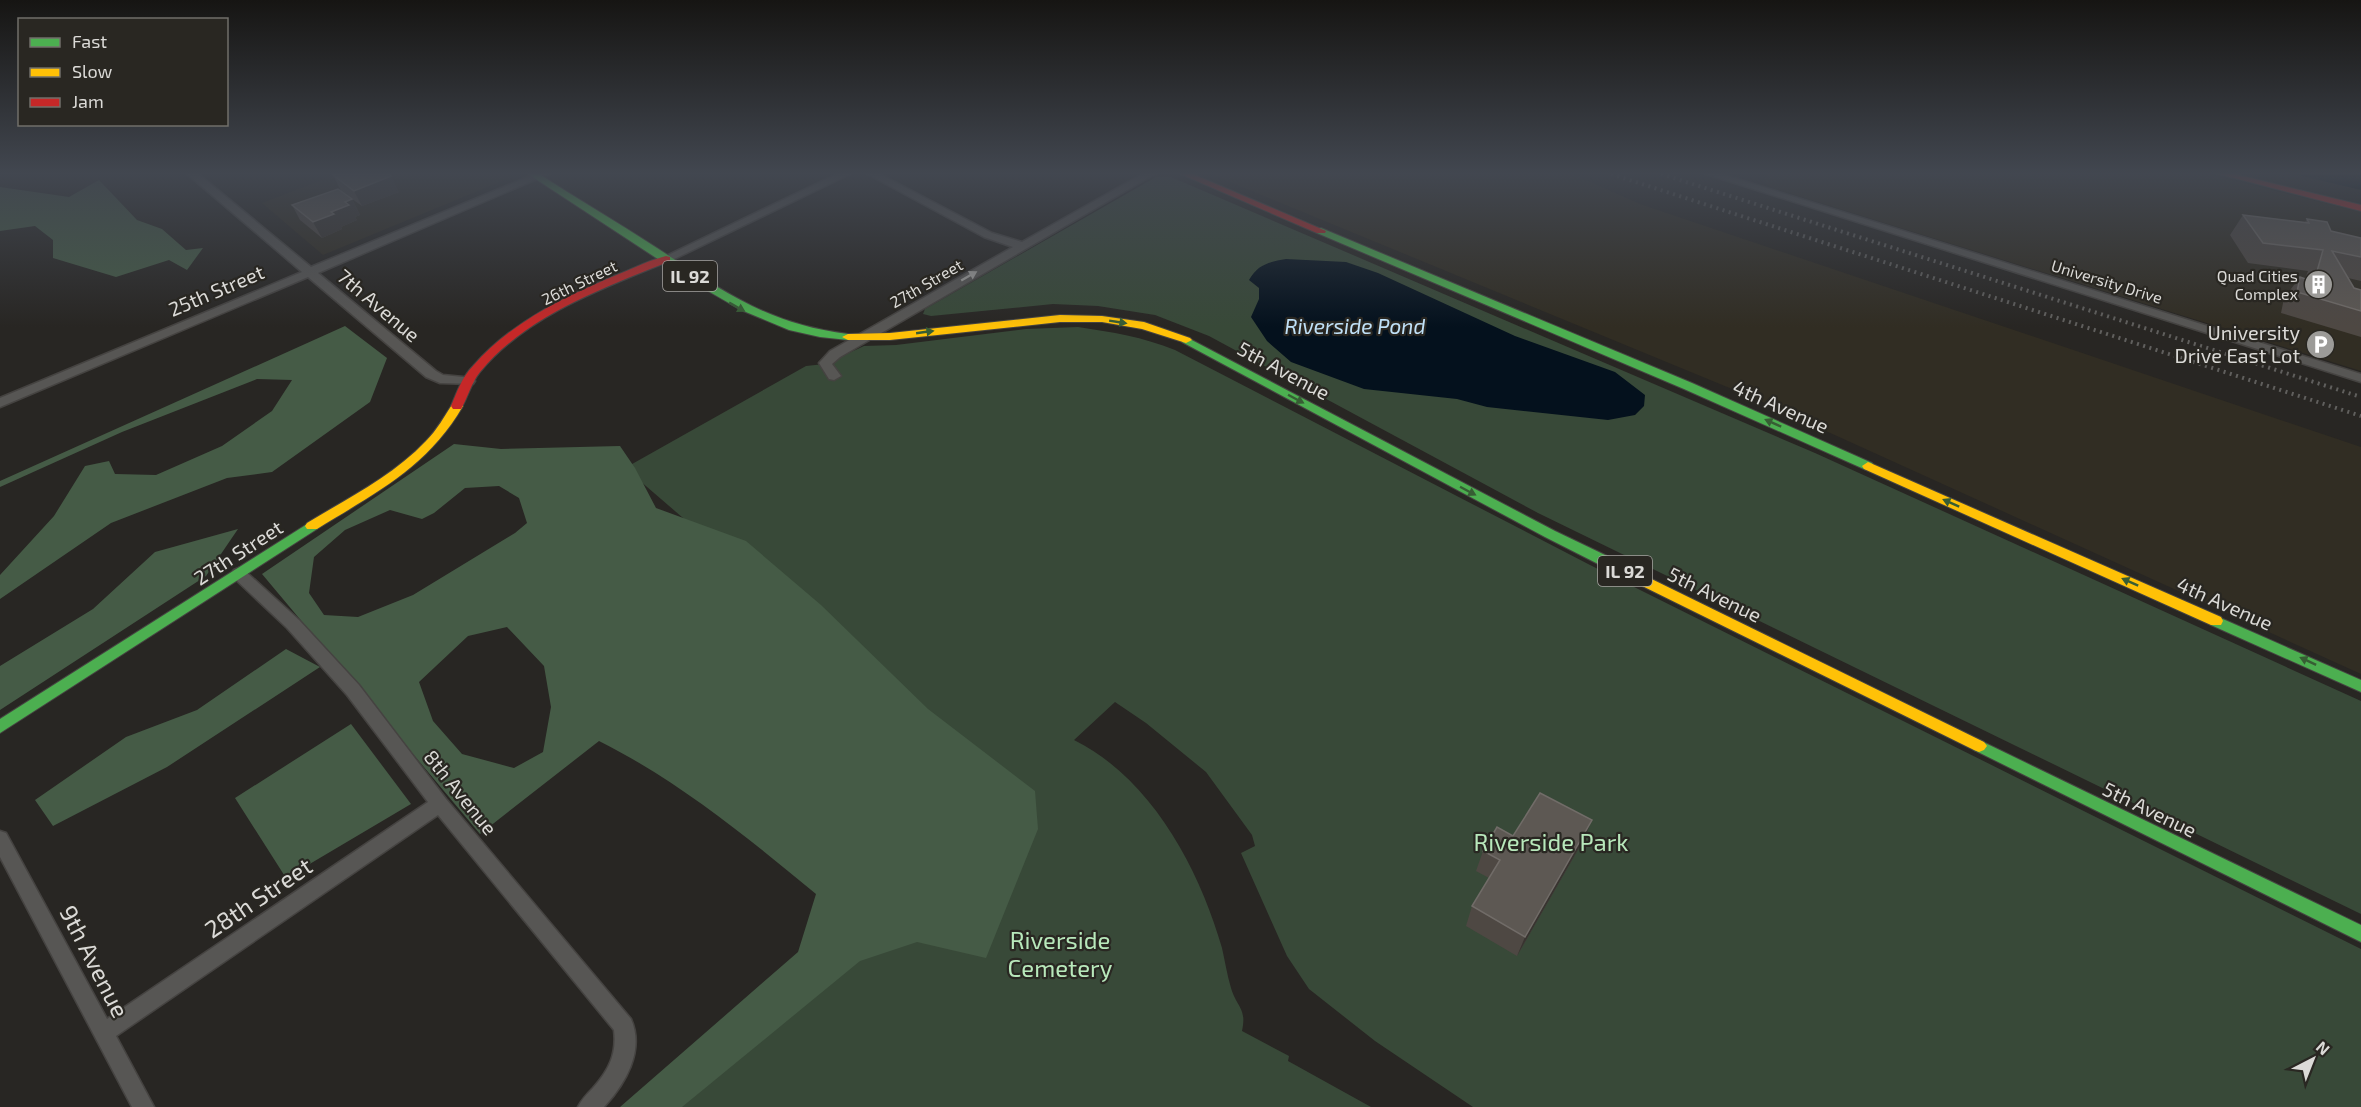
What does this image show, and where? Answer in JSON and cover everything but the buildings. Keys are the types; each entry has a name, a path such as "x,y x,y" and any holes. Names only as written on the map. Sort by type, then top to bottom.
{"main road":[{"name":"IL 92","path":"613,224 728,302 764,320 813,333 866,337"},
{"name":"4th Avenue","path":"1304,224 1689,386 2361,686"},
{"name":"26th Street","path":"468,381 492,352 518,332 547,315 666,260"},
{"name":"5th Avenue","path":"866,337 1055,317 1134,324 1182,339 1550,534 2361,934"},
{"name":"27th Street","path":"0,727 380,485 427,450 446,429 468,381"}],"street":[{"name":"7th Avenue","path":"252,224 431,374 440,379 468,381"},
{"name":"25th Street","path":"0,403 421,224"},
{"name":"26th Street","path":"666,260 742,224"},
{"path":"967,224 988,235 1022,246"},
{"name":"27th Street","path":"834,376 825,363 828,358 1062,224"},
{"name":"University Drive","path":"1870,224 2361,378"},
{"name":"8th Avenue","path":"239,574 325,657 355,692 440,804 624,1026 626,1052 612,1085 589,1107"},
{"name":"28th Street","path":"103,1033 440,804"},
{"name":"9th Avenue","path":"0,839 45,919 143,1107"}],"shaded area":[{"path":"286,224 399,224 323,255"},
{"path":"1331,224 1698,224 2361,447 2361,674 1749,396"},
{"path":"1887,224 2361,224 2361,371"}],"green space":[{"path":"0,224 147,224 162,229 186,250 203,248 187,270 169,260 116,277 53,258 53,240 35,226 0,231"},
{"path":"1074,224 1280,224 1815,453 2361,701 2361,914 1538,513 1209,336 1155,315 1098,306 1053,304 931,316 923,314 925,309"},
{"path":"345,326 387,358 370,402 272,472 227,478 111,523 0,599 0,575 54,516 85,466 109,461 115,474 156,475 222,446 272,411 292,380 257,379 122,432 0,487 0,481"},
{"name":"Riverside Park","path":"1078,327 1139,338 1175,350 1590,565 2361,949 2361,1107 1473,1107 1375,1041 1309,989 1287,956 1241,853 1255,846 1252,835 1206,772 1146,723 1115,702 1074,740 1102,757 1126,777 1149,801 1185,857 1200,887 1222,948 1233,995 1243,1017 1242,1031 1289,1056 1288,1061 1371,1107 644,1107 1007,797 625,468 806,366 834,363 840,357 864,346 896,345 1026,329"},
{"path":"454,444 501,449 620,446 635,468 656,508 746,541 821,605 928,709 1035,791 1038,829 986,958 917,942 860,961 682,1107 620,1107 798,952 816,894 685,792 599,741 480,834 262,574","holes":["499,486 519,498 527,523 515,533 413,595 358,617 324,615 309,593 314,557 345,530 390,510 422,519 434,513 465,488","507,627 544,666 551,707 543,752 514,768 462,754 433,721 419,682 468,636"]},
{"path":"238,529 206,576 0,710 0,666 93,609 155,552"},
{"path":"286,649 320,667 167,767 53,826 35,800 126,737 197,710"},
{"path":"351,724 411,804 286,878 235,798"}],"water":[{"name":"Riverside Pond","path":"1286,259 1346,262 1378,273 1515,336 1615,372 1645,395 1644,406 1635,415 1608,420 1487,407 1457,399 1364,389 1291,362 1267,341 1251,317 1259,299 1259,288 1249,280 1256,270 1264,265"}],"railway":[{"path":"1765,224 2361,416"},
{"path":"1817,224 2361,397"}],"traffic: fast":[{"path":"611,224 745,308 793,327 820,334 848,337"},
{"path":"1321,231 1688,386 1868,466"},
{"path":"1186,340 1550,534 1623,570"},
{"path":"0,727 312,526"},
{"path":"2216,621 2361,686"},
{"path":"1979,746 2361,934"}],"traffic: slow":[{"path":"848,337 890,337 1060,318 1102,319 1144,325 1186,340"},
{"path":"312,526 373,489 413,461 445,426 457,406"},
{"path":"1868,466 2216,621"},
{"path":"1623,570 1979,746"}],"traffic: jam":[{"path":"1304,224 1321,231"},
{"path":"457,406 467,382 476,369 515,333 590,291 666,259"}],"place":[{"name":"Quad Cities Complex","path":"2319,284"},
{"name":"University Drive East Lot","path":"2321,344"}],"park label":[{"name":"Riverside Cemetery","path":"1060,953"}]}
